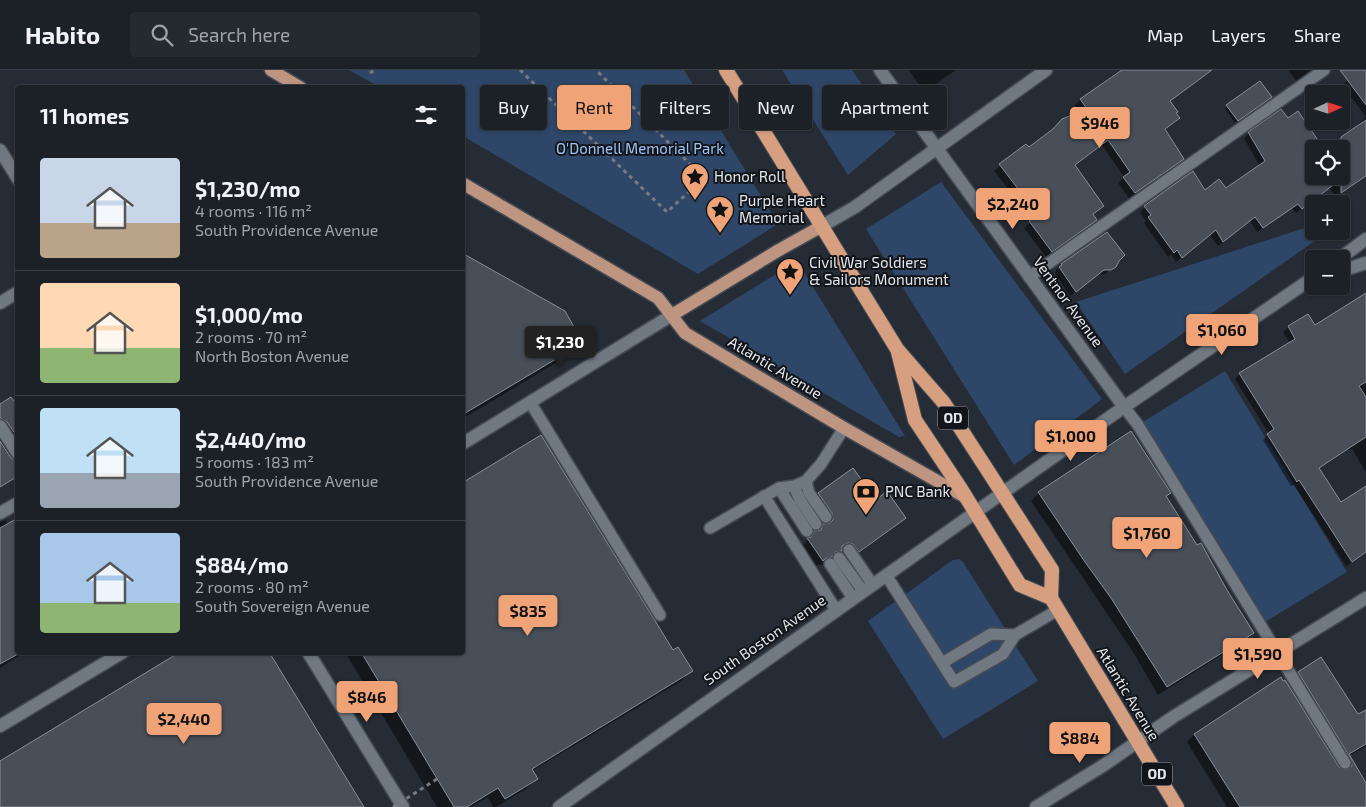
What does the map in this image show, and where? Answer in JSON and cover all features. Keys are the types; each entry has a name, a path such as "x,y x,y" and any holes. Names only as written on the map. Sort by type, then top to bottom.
{"highway":[{"name":"OD","path":"726,70 897,349 944,403 997,497 1052,570 1055,604"},
{"name":"OD","path":"897,349 915,420 967,498"},
{"path":"967,498 1020,585 1055,604"},
{"name":"Atlantic Avenue","path":"1055,604 1177,807"}],"main road":[{"path":"271,70 296,85"},
{"name":"Atlantic Avenue","path":"465,185 658,298 685,333 844,428 967,498"},
{"path":"672,315 822,226"}],"street":[{"name":"Ventnor Avenue","path":"880,70 1124,407"},
{"path":"822,226 855,207 1046,70"},
{"path":"0,150 15,173"},
{"path":"1350,251 1366,239"},
{"path":"1350,269 1366,264"},
{"name":"South Boston Avenue","path":"558,807 1124,407 1305,284"},
{"path":"0,303 15,294"},
{"path":"465,442 672,315"},
{"path":"0,426 15,449"},
{"path":"0,513 15,505"},
{"path":"1036,807 1104,765 1137,741 1276,652 1366,598"},
{"path":"0,726 118,655"},
{"path":"310,655 403,807"}],"lane":[{"path":"1030,277 1324,70"},
{"path":"530,402 660,615"},
{"path":"1124,407 1138,425 1345,763"},
{"path":"710,528 779,488 794,486 806,481 821,464 844,428"},
{"path":"806,481 809,493 826,517"},
{"path":"779,488 811,528 794,486"},
{"path":"764,496 836,610"},
{"path":"849,550 863,591"},
{"path":"834,561 863,591"},
{"path":"886,575 954,682 1004,654 1015,635 1055,604"},
{"path":"942,663 991,634 1015,635"}],"path":[{"path":"370,74 375,70"},
{"path":"520,70 667,212 704,178 596,70"},
{"path":"393,807 437,779"}],"green space":[{"name":"O'Donnell Memorial Park","path":"349,70 684,70 693,85 641,85 641,130 721,130 778,224 698,274 465,137 465,85 375,85"},
{"path":"782,70 852,70 862,85 822,85 822,130 893,130 896,134 848,175 812,118 812,85 791,85"},
{"path":"941,182 1102,399 1014,465 866,229"},
{"path":"1305,228 1305,240 1316,240 1125,374 1076,302"},
{"path":"797,261 905,436 899,437 700,321"},
{"path":"1225,371 1347,572 1260,625 1138,425"},
{"path":"959,559 963,562 1038,681 943,739 868,621 953,560"}],"building":[{"path":"1122,70 1212,70 1170,101 1180,118 1165,129 1184,159 1135,193 1123,177 1130,172 1108,140 1075,165 1104,206 1093,214 1097,220 1052,252 1029,221 1038,215 999,164 1026,144 1029,147 1053,129 1062,119 1087,109 1080,99"},
{"path":"1340,70 1366,70 1366,105"},
{"path":"1260,81 1272,97 1238,121 1226,105"},
{"path":"1281,109 1288,118 1298,111 1305,121 1305,130 1311,130 1318,140 1305,140 1305,185 1333,185 1320,195 1305,195 1305,207 1302,209 1298,204 1263,228 1255,217 1223,242 1216,230 1182,258 1177,250 1174,253 1148,217 1151,215 1144,206 1193,171 1205,190 1219,179 1226,188 1265,161 1248,132"},
{"path":"1366,120 1366,176 1341,193 1341,185 1350,185 1350,140 1341,140 1341,137"},
{"path":"1107,232 1125,255 1116,267 1111,270 1104,270 1076,292 1059,267"},
{"path":"465,255 565,311 583,343 465,413"},
{"path":"1366,293 1366,382 1359,386 1366,397 1366,437 1319,468 1341,502 1366,486 1366,552 1352,562 1299,480 1297,482 1267,434 1274,429 1239,373 1295,339 1288,326 1308,314 1315,325"},
{"path":"11,397 15,402 15,434 7,422 0,418 0,404"},
{"path":"1131,431 1171,493 1166,496 1197,545 1201,543 1254,633 1167,687 1111,598 1038,492"},
{"path":"541,435 673,650 678,647 693,671 532,769 538,779 505,799 498,788 467,807 454,807 363,655 465,655 465,481"},
{"path":"0,441 11,458 15,460 15,478 0,487"},
{"name":"PNC Bank","path":"853,468 876,500 887,491 906,518 859,552 853,544 848,543 842,546 842,551 835,552 832,557 826,558 823,561 807,538 811,537 814,531 821,530 823,524 830,523 833,520 832,513 818,493"},
{"path":"15,520 16,655 0,664 0,528"},
{"path":"175,655 271,655 364,807 0,807 0,761"},
{"path":"1321,657 1358,714 1366,710 1366,744 1349,754 1366,783 1366,807 1240,807 1194,734 1281,677 1283,681 1285,680 1339,767 1346,770 1352,766 1351,759 1298,672"}],"place":[{"name":"Honor Roll","path":"695,201"},
{"name":"Purple Heart Memorial","path":"720,234"},
{"name":"Civil War Soldiers & Sailors Monument","path":"790,296"},
{"name":"PNC Bank","path":"866,516"}]}
